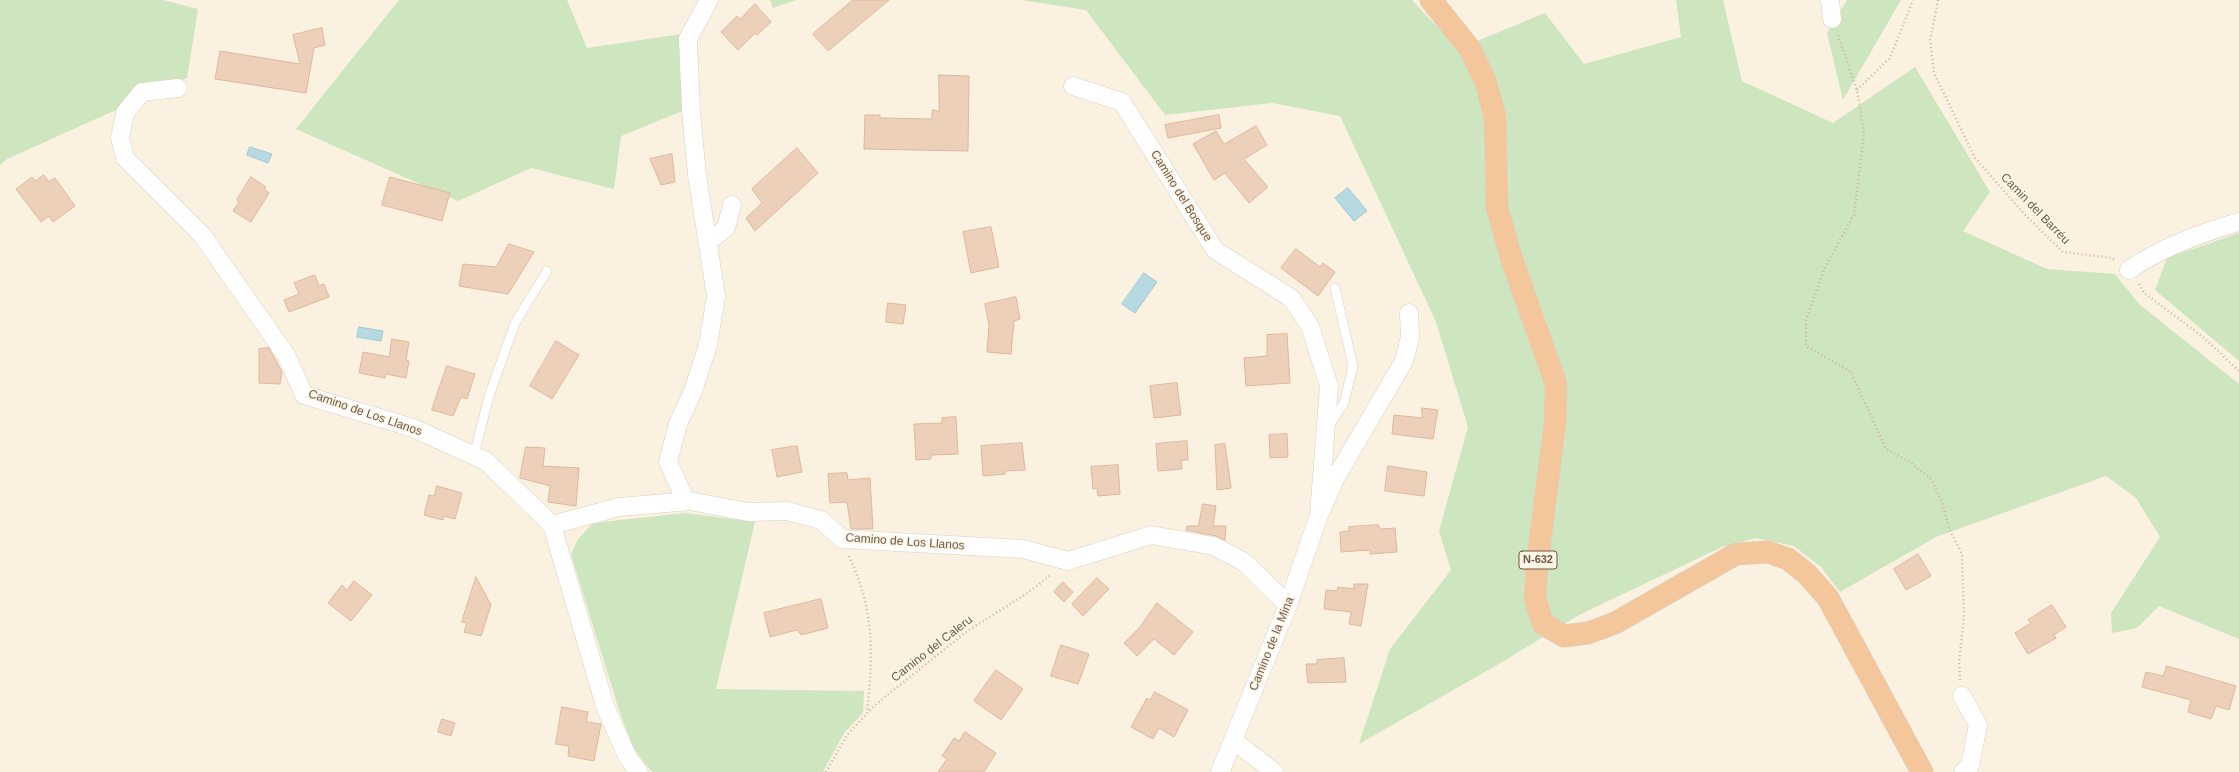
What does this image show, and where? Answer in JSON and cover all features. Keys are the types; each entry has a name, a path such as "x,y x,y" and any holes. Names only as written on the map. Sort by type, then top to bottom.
{"highway":[{"name":"N-632","path":"1431,0 1470,50 1485,80 1495,116 1498,207 1511,257 1556,384 1555,423 1534,599 1543,624 1564,636 1588,633 1616,623 1736,554 1768,552 1788,559 1807,574 1828,598 1922,772"}],"street":[{"path":"686,501 668,462 678,424 693,391 708,345 716,296 697,175 691,111 688,39 709,0"},
{"path":"1830,0 1832,18"},
{"name":"Camino del Bosque","path":"1072,86 1122,102 1215,250 1291,298 1310,326 1329,386 1319,514"},
{"name":"Camino de Los Llanos","path":"178,88 142,92 125,113 120,138 125,158 202,235 286,355 304,396 413,428 486,461 552,525 619,507 686,501 748,512 787,511 821,520 842,539 1023,549 1068,561"},
{"path":"708,242 726,228 732,205"},
{"path":"2129,270 2148,257 2181,242 2239,222"},
{"path":"1319,514 1336,477 1404,361 1410,337 1409,313"},
{"name":"Camino de la Mina","path":"1220,772 1288,605 1319,514"},
{"path":"552,525 605,706 628,758 639,772"},
{"path":"1068,561 1151,536 1214,546 1244,562 1288,605"},
{"path":"1962,696 1978,725 1970,766 1963,772"},
{"path":"1233,740 1274,772"}],"lane":[{"path":"474,455 489,396 515,324 547,271"},
{"path":"1325,430 1344,403 1353,366 1334,288"}],"path":[{"path":"1857,90 1890,58 1913,0"},
{"name":"Camin del Barréu","path":"1938,0 1930,40 1934,73 1975,158 2026,216 2063,252 2112,258 2129,270 2144,292 2203,338 2239,371"},
{"path":"1832,18 1857,90 1864,134 1854,215 1825,267 1806,320 1806,346 1851,372 1886,449 1910,462 1932,480 1942,502 1949,528 1962,554 1964,618 1959,662 1962,696"},
{"path":"842,539 859,579 868,613 872,640 867,714"},
{"name":"Camino del Caleru","path":"826,772 847,735 867,714 966,632 1029,592 1068,561"}],"green space":[{"path":"0,0 163,0 198,9 187,78 7,159 0,165"},
{"path":"399,0 567,0 587,48 681,34 685,110 621,136 614,189 531,168 458,201 296,129"},
{"path":"770,0 796,0 773,8"},
{"path":"1021,0 1412,0 1458,49 1545,13 1584,64 1681,37 1676,0 1723,0 1742,81 1833,123 1915,67 1990,192 1963,231 2047,269 2115,274 2139,304 2239,384 2239,639 2159,606 2137,628 2112,633 2111,613 2160,537 2136,498 2106,476 1936,537 1840,592 1821,567 1794,546 1756,538 1722,547 1581,614 1497,665 1359,744 1390,649 1451,570 1439,531 1468,427 1436,322 1340,116 1272,103 1165,115 1086,10"},
{"path":"1847,0 1901,0 1843,100 1827,33"},
{"path":"2239,233 2239,361 2155,290 2167,258"},
{"path":"685,513 755,522 716,689 864,691 863,713 844,733 823,772 652,772 633,748 618,707 571,554 578,539 593,523"}],"water":[{"path":"250,147 272,154 268,163 247,155"},
{"path":"1348,188 1367,211 1354,221 1335,198"},
{"path":"1144,273 1157,282 1135,313 1122,304"},
{"path":"359,327 383,331 381,341 357,337"}],"building":[{"path":"853,0 889,0 828,51 813,34"},
{"path":"755,4 771,22 757,35 755,33 738,50 721,32 737,16 740,19"},
{"path":"322,28 325,45 314,48 306,93 215,79 220,51 300,64 293,35"},
{"path":"939,75 969,76 968,151 864,149 865,115 880,115 880,118 932,119 932,110 939,111"},
{"path":"1219,115 1221,128 1168,138 1165,125"},
{"path":"1256,126 1267,145 1244,159 1268,187 1249,203 1225,173 1214,180 1193,144 1216,131 1224,144"},
{"path":"797,148 818,173 755,231 746,218 762,203 752,189"},
{"path":"672,154 675,182 661,185 650,159"},
{"path":"44,175 49,182 55,178 75,206 53,222 49,216 41,222 16,189 32,177 35,181"},
{"path":"251,177 266,187 264,189 269,193 251,222 233,211 239,202 237,200"},
{"path":"390,177 450,193 442,221 382,205"},
{"path":"991,227 999,267 971,273 963,232"},
{"path":"509,244 534,252 508,294 459,286 463,264 496,267"},
{"path":"1296,249 1320,267 1323,263 1335,272 1318,296 1281,268"},
{"path":"315,275 319,286 324,284 329,297 289,312 284,300 299,294 294,283"},
{"path":"1016,297 1020,319 1014,321 1011,354 987,352 989,325 985,304"},
{"path":"888,303 906,305 903,324 886,322"},
{"path":"1287,334 1290,383 1246,386 1244,358 1267,356 1267,335"},
{"path":"392,339 409,342 406,360 409,361 406,378 386,374 385,378 359,373 363,352 389,357"},
{"path":"556,341 579,355 552,399 530,386"},
{"path":"269,348 282,372 280,384 259,383 259,349"},
{"path":"447,366 475,374 467,399 461,397 453,416 432,410"},
{"path":"1177,383 1181,415 1154,418 1150,386"},
{"path":"1422,408 1438,410 1433,439 1392,434 1394,415 1422,418"},
{"path":"956,417 958,454 931,455 931,459 916,460 914,424 942,423 942,418"},
{"path":"1287,434 1288,457 1270,458 1269,435"},
{"path":"1187,441 1188,460 1181,460 1182,469 1158,471 1156,444"},
{"path":"1022,443 1025,470 1005,471 1005,474 983,476 981,446"},
{"path":"1225,444 1231,488 1217,490 1215,445"},
{"path":"797,446 802,472 777,477 772,450"},
{"path":"526,447 545,448 543,466 579,468 576,506 548,502 550,486 520,478"},
{"path":"1118,465 1120,494 1098,496 1097,488 1093,489 1091,467"},
{"path":"1388,466 1427,472 1424,496 1385,491"},
{"path":"847,473 848,480 870,478 873,529 851,529 847,502 830,503 828,474"},
{"path":"437,486 462,493 455,519 444,516 443,520 424,515 429,495 434,496"},
{"path":"1203,504 1216,506 1213,526 1226,526 1225,540 1216,536 1186,530 1187,526 1198,526"},
{"path":"1378,525 1381,529 1395,528 1397,552 1370,554 1370,550 1341,552 1340,532 1349,531 1349,527"},
{"path":"1918,554 1931,576 1906,590 1894,569"},
{"path":"476,577 491,605 481,636 464,632 467,623 462,622"},
{"path":"1097,578 1109,589 1083,616 1072,604"},
{"path":"354,581 372,595 351,621 328,603 342,585 347,590"},
{"path":"1063,582 1073,592 1064,602 1054,592"},
{"path":"1354,584 1368,584 1361,626 1349,624 1351,612 1324,609 1326,590 1337,591 1338,587 1354,589"},
{"path":"821,599 828,628 801,635 797,630 770,637 764,613"},
{"path":"1157,603 1193,632 1174,655 1154,639 1137,656 1124,643 1140,627"},
{"path":"2052,605 2066,627 2054,635 2056,638 2028,654 2015,633 2031,623 2028,620"},
{"path":"1061,645 1089,654 1078,684 1051,676"},
{"path":"1344,658 1346,682 1308,683 1306,664 1317,664 1317,660"},
{"path":"2167,666 2236,686 2229,710 2216,706 2211,719 2188,712 2191,700 2142,687 2146,672 2163,676"},
{"path":"996,670 1023,689 1001,720 974,701"},
{"path":"1155,692 1188,710 1174,737 1159,728 1153,739 1131,727 1147,698 1150,700"},
{"path":"562,707 588,712 586,722 601,724 594,761 568,756 569,746 556,744"},
{"path":"442,719 455,723 451,736 438,732"},
{"path":"965,732 996,753 984,772 938,772 947,759 942,756 954,738 959,741"}]}
